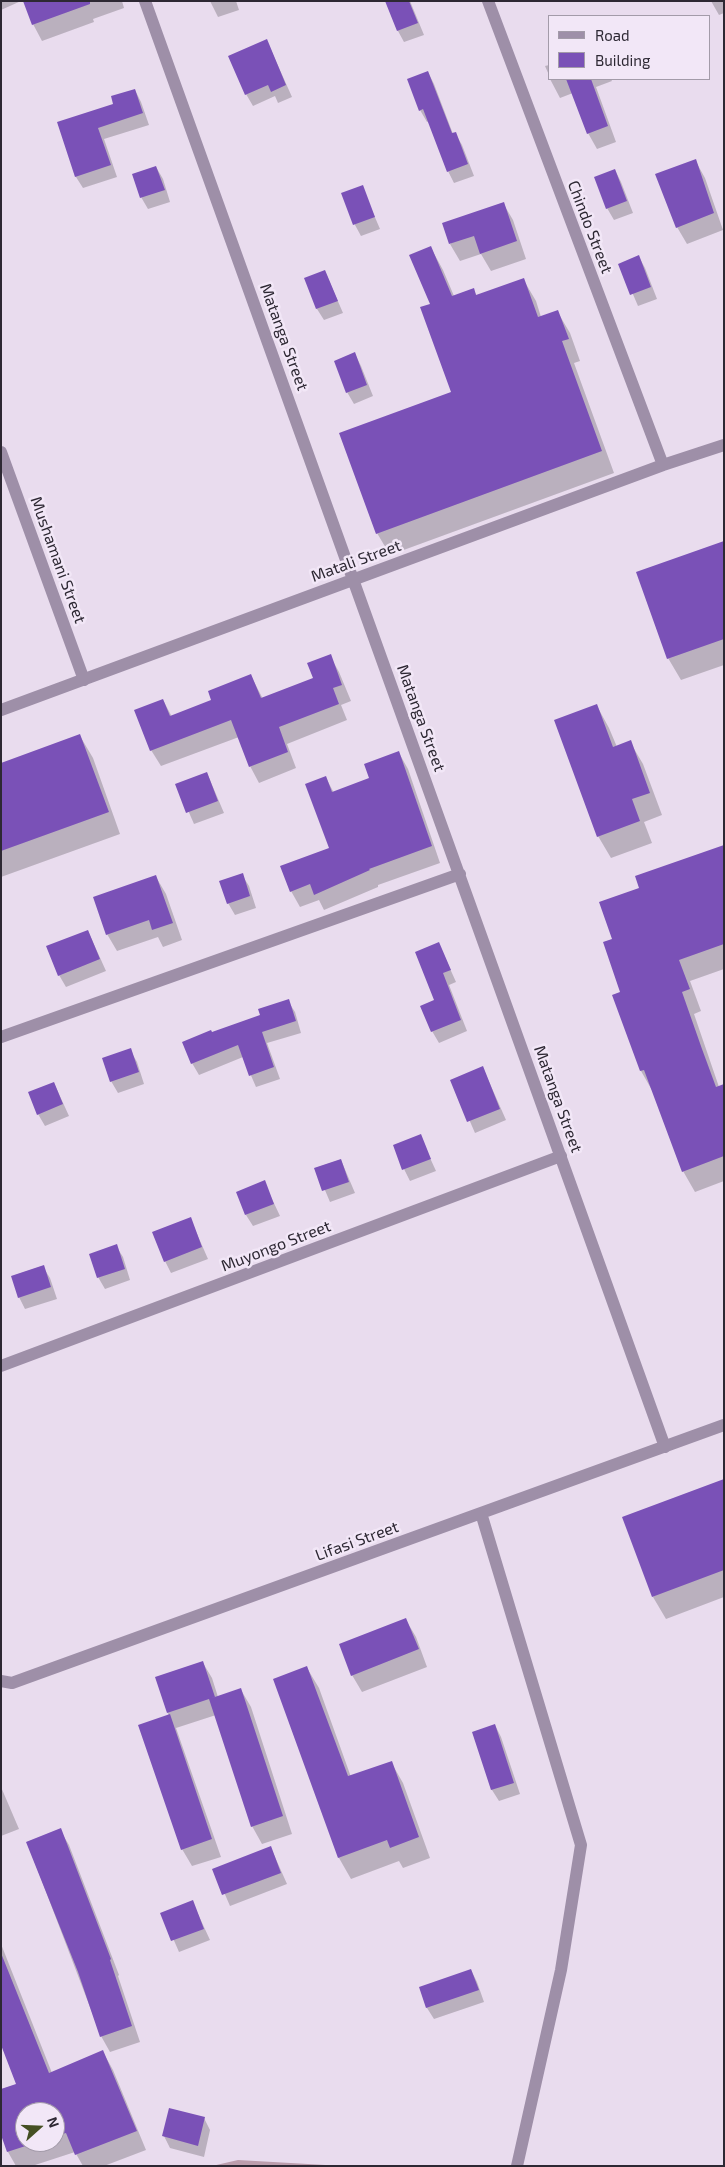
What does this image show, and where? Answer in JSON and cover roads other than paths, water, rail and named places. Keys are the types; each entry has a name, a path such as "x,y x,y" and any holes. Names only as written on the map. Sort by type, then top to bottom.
{"street":[{"name":"Matanga Street","path":"145,1 666,1446"},
{"name":"Chindo Street","path":"488,1 663,465"},
{"name":"Matali Street","path":"1,710 663,465 724,445"},
{"name":"Mushamani Street","path":"1,452 84,680"},
{"path":"1,1037 460,874"},
{"name":"Muyongo Street","path":"1,1366 561,1156"},
{"name":"Lifasi Street","path":"1,1681 12,1683 724,1425"},
{"path":"482,1513 581,1845 561,1970 517,2166"}]}
